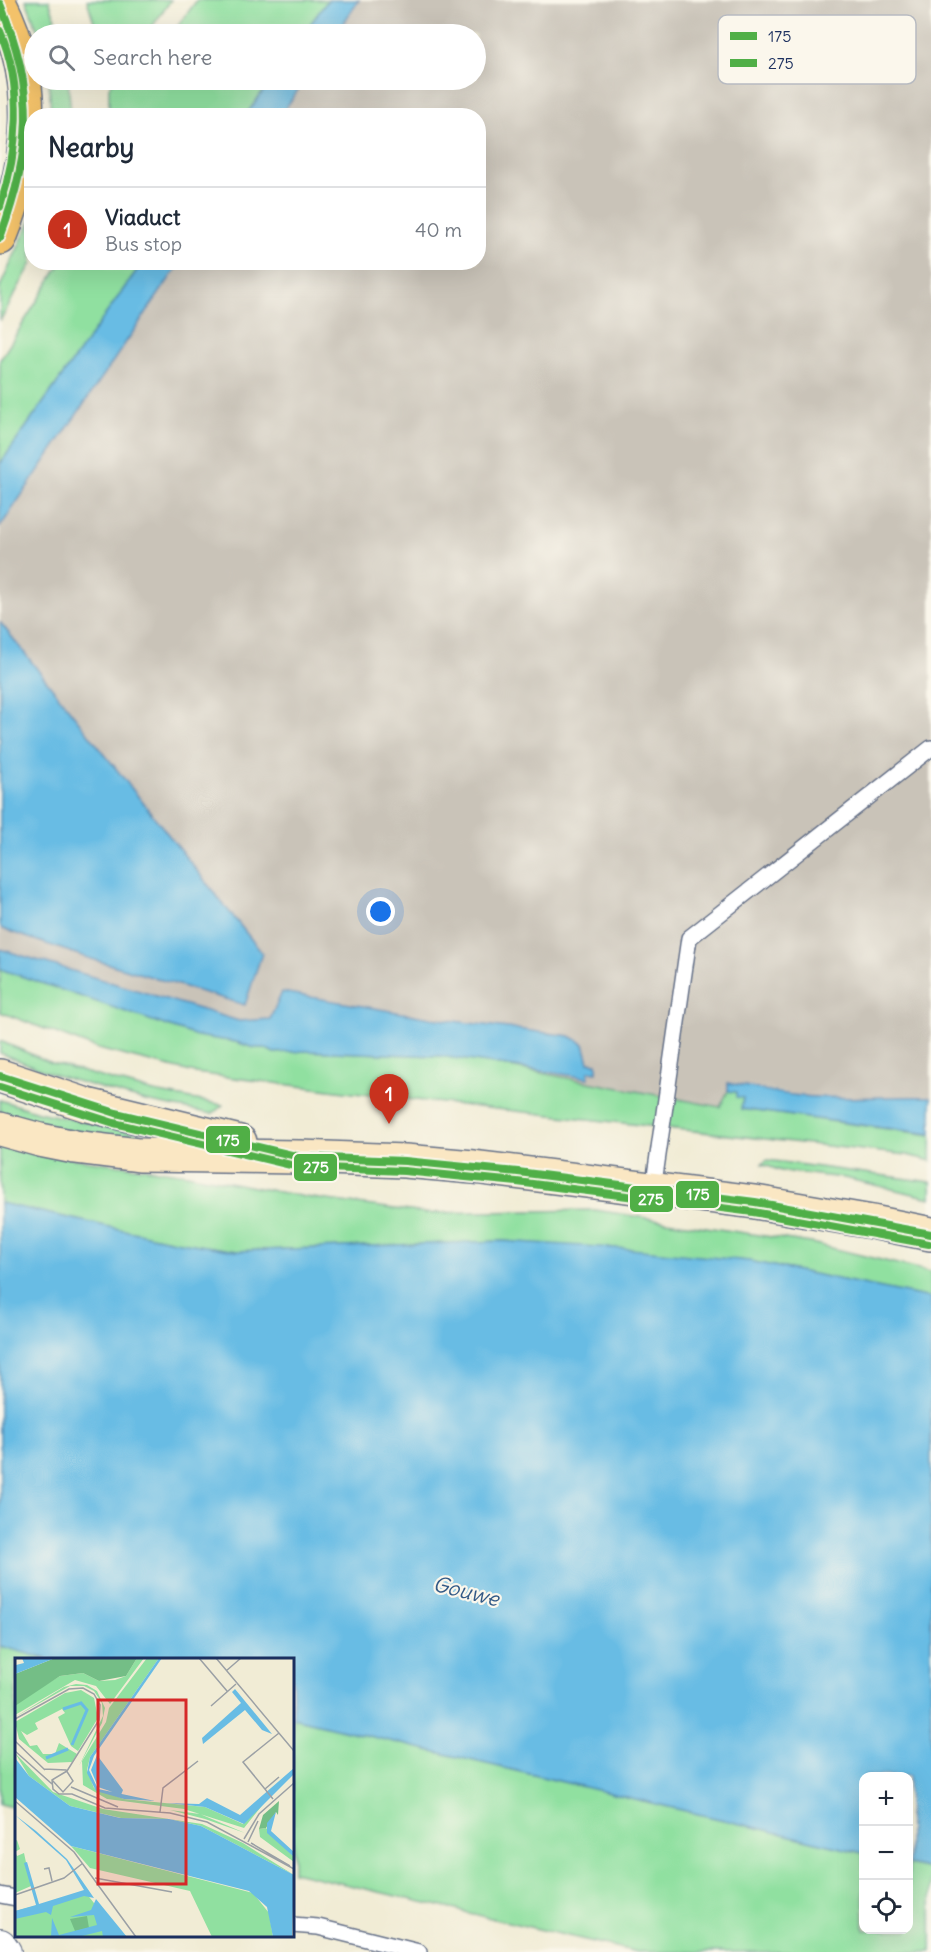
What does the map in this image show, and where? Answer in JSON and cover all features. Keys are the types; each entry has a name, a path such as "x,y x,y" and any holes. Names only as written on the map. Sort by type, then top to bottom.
{"main road":[{"path":"0,4 10,26 24,81"},
{"path":"26,90 27,108"},
{"path":"0,238 20,180 24,159"},
{"path":"0,1076 106,1110 300,1157"},
{"path":"0,1129 40,1140 140,1155 300,1157 443,1164 814,1211 931,1234"}],"street":[{"path":"0,1945 5,1952"}],"lane":[{"path":"653,1190 689,938 931,748"},
{"path":"0,1895 15,1898"},
{"path":"294,1925 318,1927 419,1952"}],"shaded area":[{"path":"342,0 931,0 931,1118 729,1083 728,1091 720,1107 116,999 0,957 0,492 154,270 486,270 486,108 266,108 279,90 486,90 486,24 325,24"}],"green space":[{"path":"26,0 49,0 57,24 35,24"},
{"path":"87,0 171,0 154,24 95,24"},
{"path":"197,0 328,0 310,24 179,24"},
{"path":"50,90 69,90 70,108 51,108"},
{"path":"109,90 264,90 251,108 109,108"},
{"path":"24,234 24,270 28,270 0,321 0,287"},
{"path":"57,270 137,270 0,464 0,360"},
{"path":"0,969 197,1036 265,1048 274,1053 305,1051 440,1056 720,1107 728,1091 737,1092 743,1098 741,1109 931,1135 931,1161 907,1155 195,1073 98,1049 0,1012"},
{"path":"0,1041 52,1063 154,1092 223,1105 212,1114 145,1101 52,1074 0,1053"},
{"path":"0,1100 38,1112 143,1136 140,1140 62,1130 0,1114"},
{"path":"0,1143 47,1155 187,1174 305,1197 425,1213 595,1210 811,1243 931,1272 931,1298 749,1261 502,1241 236,1251 174,1241 0,1203"},
{"path":"767,1160 931,1182 931,1198 844,1178 781,1171 762,1164"},
{"path":"0,1646 46,1658 15,1658 15,1808 0,1804"},
{"path":"294,1718 859,1852 859,1934 913,1934 913,1865 931,1869 931,1952 637,1952 294,1872"}],"water":[{"path":"328,0 359,0 343,24 310,24"},
{"path":"264,90 298,90 286,108 251,108"},
{"path":"137,270 175,270 0,527 0,464"},
{"path":"0,622 262,953 245,1005 85,957 2,929 0,925"},
{"path":"0,949 239,1021 270,1019 282,992 431,1018 570,1036 584,1044 589,1062 597,1063 597,1072 589,1071 588,1078 440,1056 305,1051 274,1053 265,1048 197,1036 0,969"},
{"path":"728,1083 801,1096 931,1097 931,1134 741,1109 743,1098 736,1097 736,1092 728,1091"},
{"name":"Gouwe","path":"0,1203 174,1241 236,1251 502,1241 631,1249 749,1261 931,1298 931,1869 913,1865 913,1772 859,1772 859,1852 294,1718 294,1658 43,1658 0,1646"}],"transit line":[{"name":"175","path":"0,4 12,35 24,87"},
{"name":"275","path":"0,31 13,74 16,119 11,164 0,207"},
{"name":"175","path":"24,90 26,108"},
{"name":"175","path":"0,238 19,177 24,148"},
{"name":"175","path":"0,1076 116,1113 300,1157 405,1161 518,1172 755,1202 931,1234"},
{"name":"275","path":"0,1087 114,1123 299,1167 404,1171 517,1182 753,1212 929,1244"}],"place":[{"name":"Viaduct","path":"389,1124"}]}
